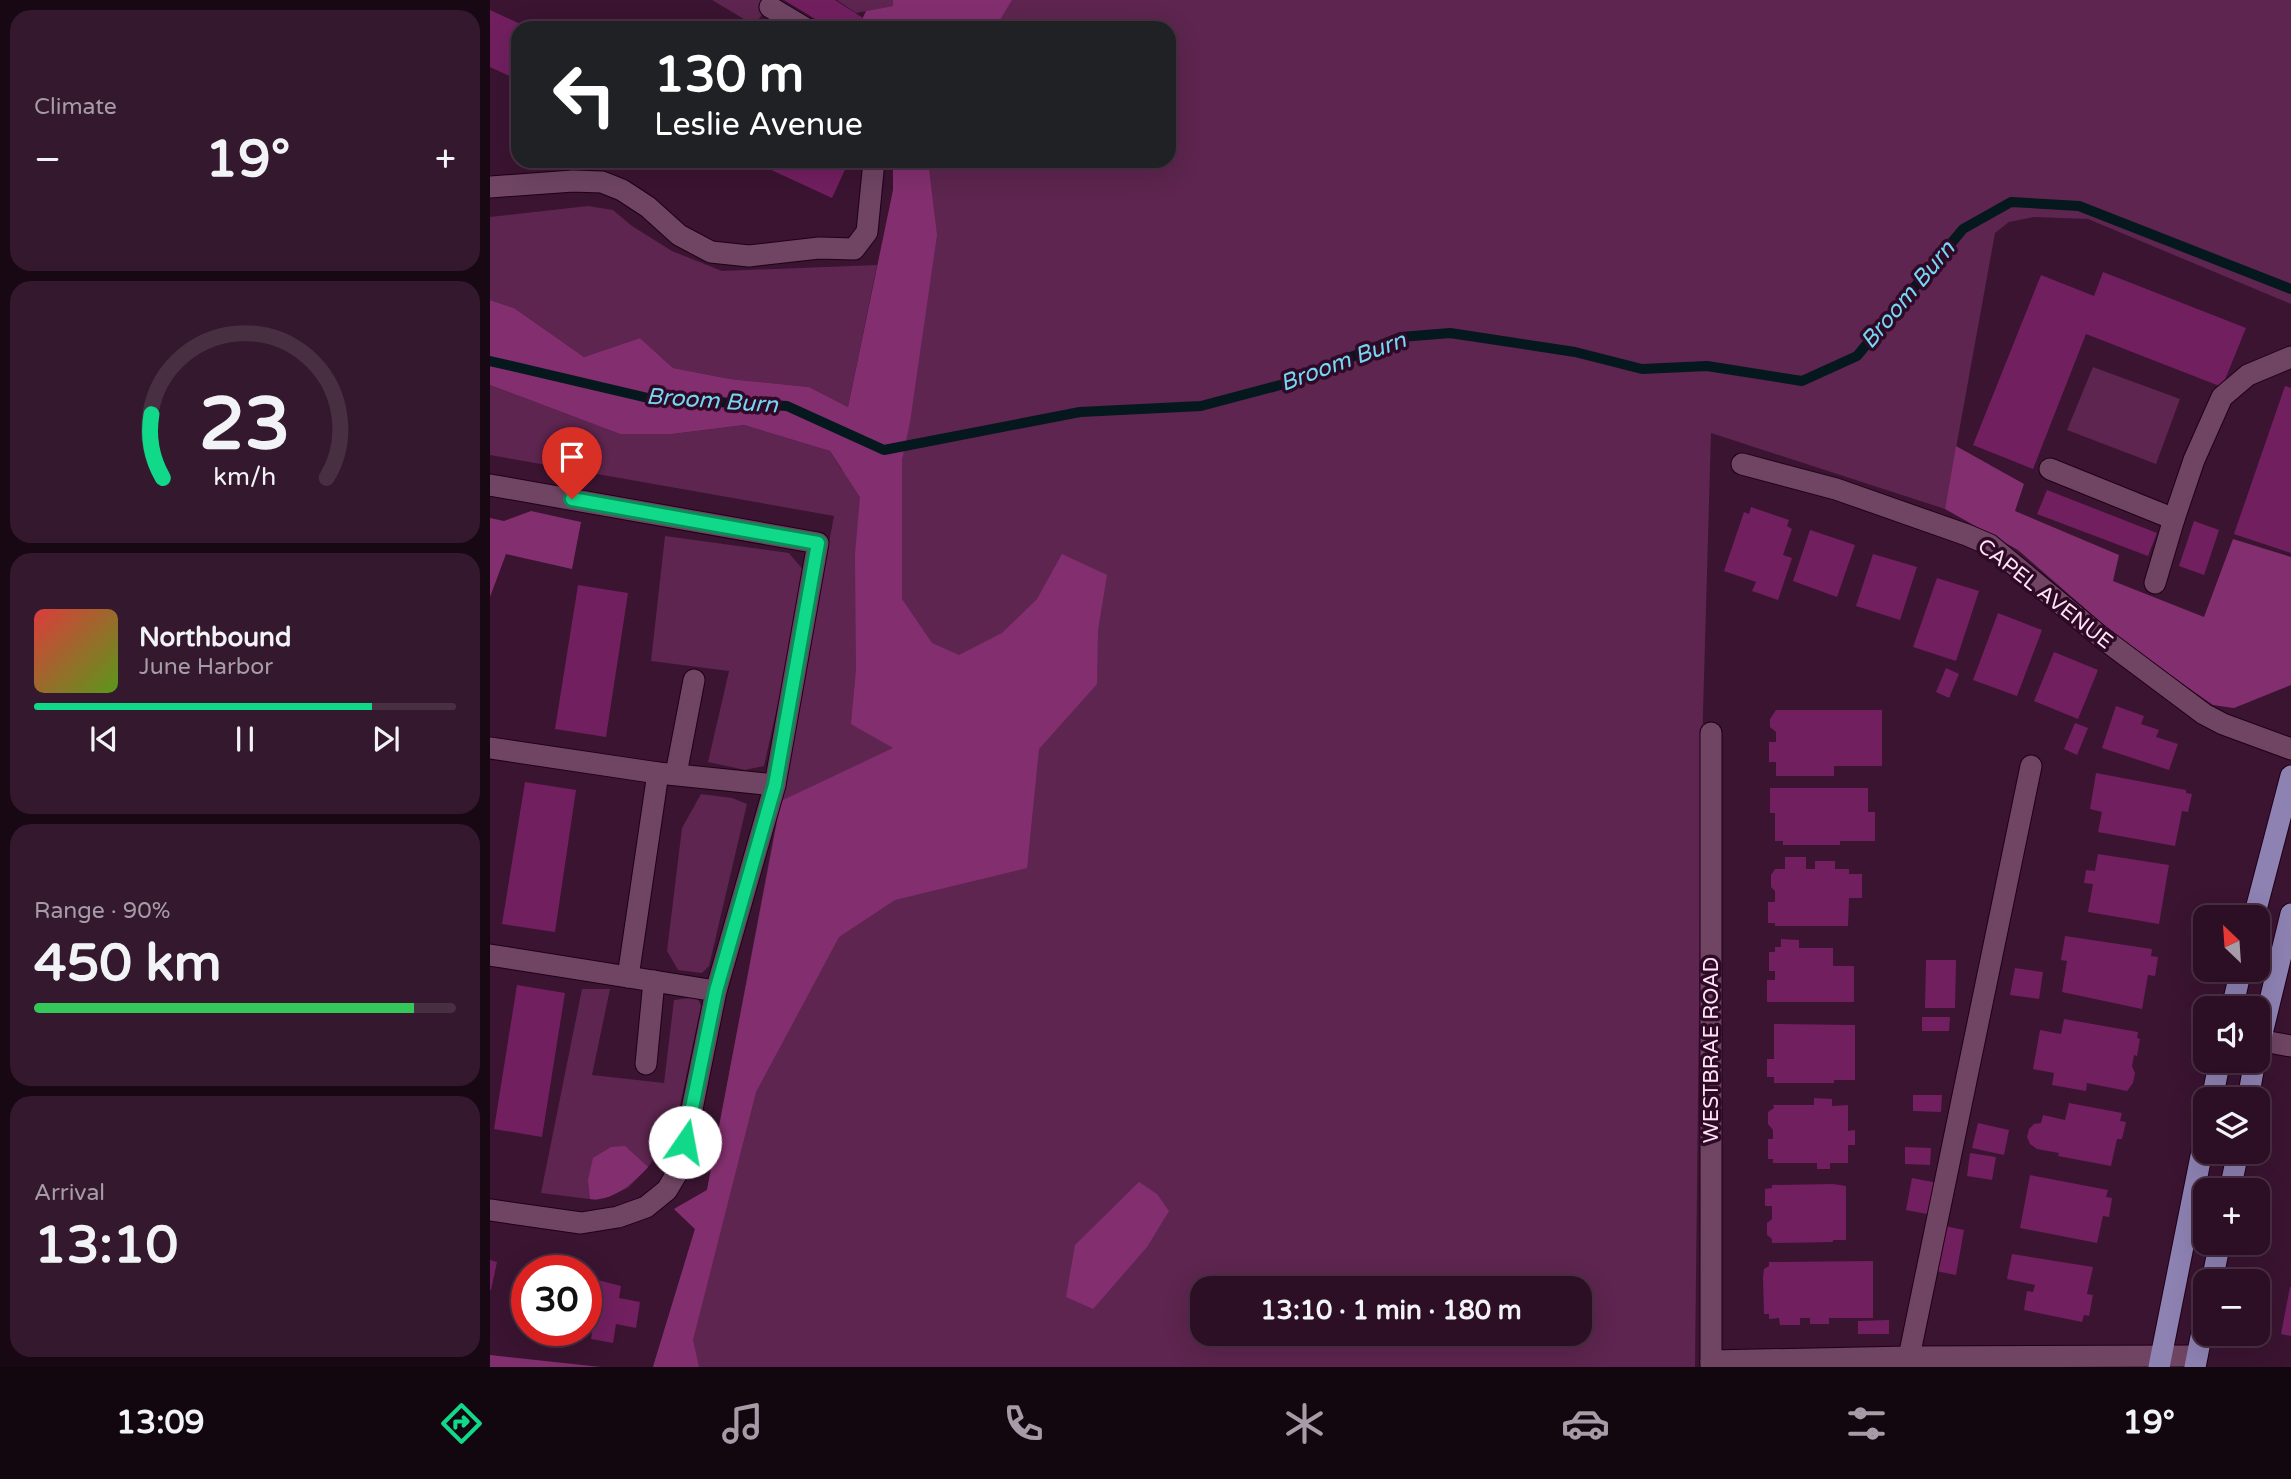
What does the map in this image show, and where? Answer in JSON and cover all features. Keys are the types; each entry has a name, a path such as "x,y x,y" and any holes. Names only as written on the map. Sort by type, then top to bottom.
{"main road":[{"path":"2257,905 2291,776"},
{"path":"2270,997 2291,914"},
{"path":"2160,1361 2199,1164"}],"street":[{"path":"771,7 794,21"},
{"path":"490,187 572,181 602,182 622,190 648,207 679,235 711,252 749,257 819,247 854,249 867,232 873,168"},
{"path":"2155,583 2194,460 2222,397 2248,375 2291,357"},
{"name":"CAPEL AVENUE","path":"1742,464 1836,489 1990,545 2101,637 2204,714 2291,749"},
{"path":"2050,469 2174,519"},
{"path":"490,485 818,543 775,785 716,991 680,1168 667,1189 646,1207 618,1217 581,1223 490,1210"},
{"path":"628,977 667,774 694,680"},
{"name":"WESTBRAE ROAD","path":"1711,733 1711,1364"},
{"path":"490,748 667,774 775,785"},
{"path":"1909,1357 2031,766"},
{"path":"490,955 716,991"},
{"path":"646,1064 654,981"},
{"path":"2270,1047 2291,1046"},
{"path":"1711,1364 1909,1357 2196,1362"}],"shaded area":[{"path":"712,0 774,0 757,21 747,21"},
{"path":"837,0 893,0 894,6 856,13"},
{"path":"893,0 1012,0 999,21 861,21 866,11 893,6"},
{"path":"932,0 2291,0 2291,304 2088,219 2034,217 2009,222 1995,233 1945,509 1711,433 1702,748 1695,1367 653,1367 695,1229 674,1209 707,1190 834,516 490,455 490,385 620,434 672,434 744,425 830,451 842,470 900,168 1176,168 1176,21 928,21"},
{"path":"893,168 929,168 937,235 902,460 902,599 932,643 959,655 1002,633 1037,599 1062,554 1107,575 1098,630 1097,684 1039,749 1027,868 895,900 839,937 756,1092 693,1340 699,1367 653,1367 695,1229 674,1209 707,1190 781,801 893,748 851,724 856,670 855,554 860,497 830,451 744,425 672,434 620,434 490,385 490,300 514,308 584,357 640,338 673,368 730,379 809,387 848,407 893,190"},
{"path":"588,206 613,210 632,226 672,251 722,271 877,265 848,407 809,387 730,379 673,368 640,338 584,357 514,308 490,300 490,217"},
{"path":"2093,367 2180,399 2156,464 2067,430"},
{"path":"1956,446 2024,484 2015,511 2119,555 2113,581 2204,617 2233,539 2291,557 2291,685 2234,708 2213,705 2127,645 2018,550 1945,509"},
{"path":"531,511 581,522 572,569 506,554 490,597 490,518 504,521"},
{"path":"665,536 789,553 804,571 800,605 764,766 745,770 708,762 729,671 651,661"},
{"path":"701,794 732,798 747,804 709,966 702,973 678,970 667,951 682,828"},
{"path":"582,989 610,989 592,1075 664,1083 674,1000 697,997 701,1006 675,1129 648,1167 628,1188 597,1200 541,1193"},
{"path":"625,1146 648,1167 630,1185 615,1194 590,1199 588,1180 593,1158 611,1147"},
{"path":"1139,1182 1157,1194 1169,1211 1147,1247 1093,1309 1066,1297 1075,1245"},
{"path":"490,1355 601,1367 490,1367"}],"building":[{"path":"784,0 835,0 863,18 861,21 818,21"},
{"path":"490,10 514,21 511,21 511,77 490,67"},
{"path":"767,168 846,168 832,198"},
{"path":"2103,272 2246,328 2222,387 2086,334 2033,469 1973,445 2041,275 2094,296"},
{"path":"2285,386 2291,388 2291,553 2234,534"},
{"path":"2047,490 2157,533 2148,556 2037,514"},
{"path":"1751,507 1789,520 1787,526 1792,529 1783,555 1792,558 1778,600 1752,591 1756,582 1724,571 1744,512 1749,514"},
{"path":"2194,521 2219,530 2204,575 2179,566"},
{"path":"1810,530 1855,545 1837,597 1793,581"},
{"path":"1873,554 1917,567 1900,620 1856,606"},
{"path":"1937,578 1979,591 1956,661 1913,647"},
{"path":"578,585 628,593 606,737 555,729"},
{"path":"1998,613 2042,630 2017,696 1973,680"},
{"path":"2054,652 2098,670 2078,719 2034,701"},
{"path":"1946,668 1959,674 1949,698 1936,692"},
{"path":"2116,706 2144,716 2141,724 2159,730 2156,737 2178,744 2169,770 2102,748"},
{"path":"1776,710 1882,710 1882,766 1834,766 1834,776 1776,776 1776,762 1769,762 1769,742 1776,742 1776,732 1770,727 1770,719"},
{"path":"2075,723 2088,728 2077,755 2064,749"},
{"path":"2096,773 2186,790 2186,793 2192,794 2188,812 2182,811 2175,846 2098,832 2102,812 2090,809"},
{"path":"525,782 576,790 555,932 502,924"},
{"path":"1770,788 1868,788 1868,812 1875,812 1875,841 1840,841 1840,845 1783,845 1783,841 1775,841 1775,813 1770,813"},
{"path":"2098,854 2169,865 2159,924 2088,912 2093,884 2084,883 2086,870 2095,871"},
{"path":"1785,857 1806,857 1806,869 1815,869 1815,861 1835,861 1835,869 1849,869 1849,874 1862,874 1862,898 1849,898 1848,926 1775,926 1775,923 1768,923 1768,902 1775,902 1771,875 1775,869 1785,869"},
{"path":"2065,936 2152,949 2151,956 2158,957 2155,976 2148,975 2142,1009 2062,992 2067,961 2061,960"},
{"path":"1781,939 1799,940 1799,948 1833,948 1833,966 1854,966 1854,1002 1767,1002 1767,980 1775,980 1775,971 1769,971 1769,952 1775,952 1775,947 1781,947"},
{"path":"1926,960 1956,960 1955,1008 1925,1008"},
{"path":"2015,968 2043,972 2039,999 2010,995"},
{"path":"517,985 565,993 542,1137 494,1129"},
{"path":"1922,1017 1950,1017 1949,1031 1922,1031"},
{"path":"2064,1019 2138,1032 2137,1038 2140,1039 2137,1056 2134,1055 2132,1066 2135,1073 2133,1083 2127,1091 2087,1083 2086,1091 2052,1085 2054,1073 2033,1069 2040,1030 2061,1034"},
{"path":"1774,1024 1855,1025 1855,1080 1834,1080 1834,1083 1774,1083 1774,1077 1767,1077 1767,1059 1774,1059"},
{"path":"1913,1095 1942,1095 1941,1112 1913,1111"},
{"path":"1814,1098 1832,1099 1832,1106 1848,1105 1848,1131 1855,1130 1855,1145 1848,1145 1848,1163 1830,1163 1830,1169 1817,1169 1817,1163 1773,1163 1773,1159 1768,1159 1768,1139 1773,1139 1773,1130 1768,1124 1768,1112 1774,1108 1773,1105 1814,1105"},
{"path":"2069,1103 2122,1113 2120,1121 2126,1122 2122,1139 2117,1139 2111,1166 2058,1156 2059,1153 2037,1149 2030,1144 2027,1137 2029,1129 2034,1124 2041,1123 2043,1115 2065,1120"},
{"path":"1978,1123 2009,1130 2004,1155 1972,1148"},
{"path":"1905,1147 1931,1148 1930,1165 1905,1164"},
{"path":"1970,1153 1996,1157 1992,1180 1967,1176"},
{"path":"2030,1175 2108,1190 2106,1197 2112,1198 2109,1217 2103,1216 2097,1243 2020,1228"},
{"path":"1912,1178 1938,1183 1932,1215 1906,1210"},
{"path":"1772,1185 1846,1186 1846,1240 1772,1243 1772,1239 1767,1235 1767,1223 1772,1219 1772,1206 1765,1206 1765,1189 1772,1188"},
{"path":"1945,1226 1964,1230 1956,1275 1936,1271"},
{"path":"2012,1254 2093,1267 2087,1294 2093,1295 2089,1316 2084,1315 2082,1322 2024,1310 2027,1291 2033,1292 2035,1285 2007,1279"},
{"path":"490,1260 497,1262 491,1290 490,1290"},
{"path":"1873,1261 1873,1318 1829,1318 1829,1324 1810,1324 1810,1318 1800,1318 1800,1325 1780,1325 1779,1318 1769,1319 1769,1314 1764,1314 1763,1278 1764,1269 1769,1266 1769,1262"},
{"path":"602,1281 621,1286 619,1298 640,1302 636,1328 616,1324 613,1343 602,1341"},
{"path":"2291,1287 2291,1336 2281,1334"},
{"path":"1889,1320 1889,1334 1858,1334 1858,1321"}],"waterway":[{"name":"Broom Burn","path":"490,361 648,398 787,406 884,450 1080,412 1201,406 1284,384 1401,337 1450,333 1575,352 1642,369 1707,366 1802,381 1857,356 1963,229 2011,202 2079,206 2291,289"}],"route":[{"path":"572,499 818,543 775,785 716,991 685,1142"}]}
